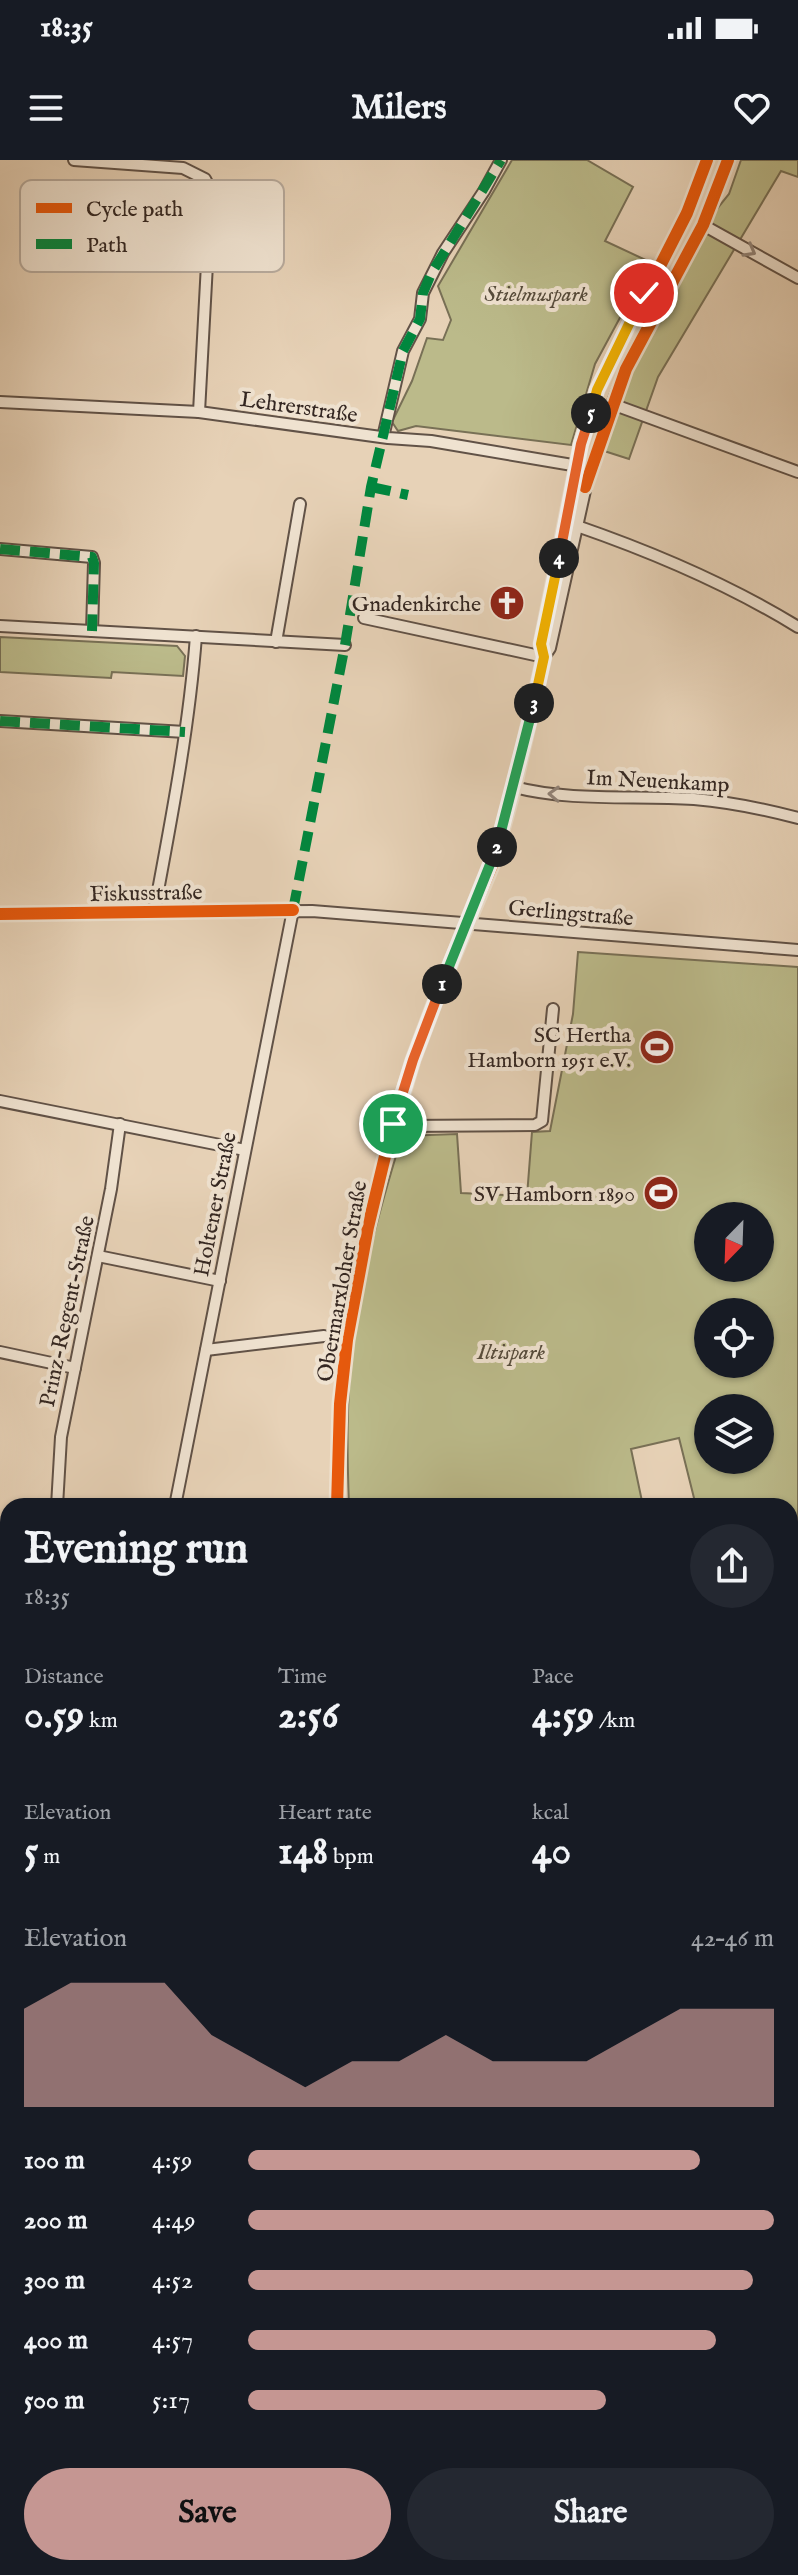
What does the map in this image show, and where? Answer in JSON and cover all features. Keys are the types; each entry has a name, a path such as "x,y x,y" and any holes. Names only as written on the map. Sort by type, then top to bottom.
{"street":[{"path":"74,160 183,168 206,180"},
{"path":"383,437 403,351 420,319 423,293 443,253 501,160"},
{"name":"Obermarxloher Straße","path":"544,657 541,644 577,465 597,390 687,213 707,160"},
{"name":"Obermarxloher Straße","path":"337,1498 340,1404 347,1340 368,1227 393,1124 413,1060 493,863 544,657 550,648 590,468 612,404 626,369 703,225 728,160"},
{"path":"703,225 798,278"},
{"path":"199,412 207,272"},
{"name":"Lehrerstraße","path":"0,402 199,412 431,441 590,468"},
{"path":"612,404 798,472"},
{"path":"276,642 300,504"},
{"path":"577,526 688,568 736,590 798,627"},
{"path":"0,549 92,557 92,631"},
{"path":"364,618 544,657"},
{"path":"0,626 345,645"},
{"path":"154,912 185,732 196,636"},
{"path":"0,721 185,732"},
{"name":"Im Neuenkamp","path":"514,787 541,794 695,799 748,806 798,818"},
{"name":"Fiskusstraße","path":"0,914 293,910"},
{"name":"Gerlingstraße","path":"293,910 798,950"},
{"name":"Holtener Straße","path":"177,1498 293,910"},
{"path":"393,1124 535,1125 542,1121 553,1009"},
{"path":"1,1105 120,1124 245,1150"},
{"name":"Prinz-Regent-Straße","path":"57,1498 61,1437 98,1256 120,1124"},
{"path":"98,1256 220,1281"},
{"path":"206,1350 324,1336"},
{"path":"0,1352 75,1368"}],"green space":[{"name":"Stielmuspark","path":"512,160 587,160 633,187 605,241 650,262 595,364 571,445 416,426 398,431 392,422 412,381 427,338 443,340 451,320 438,286"},
{"path":"741,160 798,160 798,177 781,171 658,377 629,459 598,449 614,402 704,225 729,194"},
{"path":"0,637 177,646 185,656 183,676 112,672 111,678 0,672"},
{"name":"Iltispark","path":"578,952 798,967 798,1498 694,1498 679,1438 631,1449 641,1498 349,1498 348,1406 357,1319 373,1240 402,1136 457,1134 461,1193 527,1196 532,1132 550,1131 573,1014"}],"marked path":[{"path":"293,910 345,645 371,487 403,351 420,319 423,293 431,274 501,160"},
{"path":"371,487 408,495"},
{"path":"0,549 92,557 92,631"},
{"path":"0,721 185,732"}],"cycle path":[{"path":"337,1498 340,1404 347,1340 368,1227 413,1060 493,863 514,787 544,657 541,644 581,444 597,390 687,213 707,160"},
{"path":"585,487 626,369 703,225 728,160"},
{"path":"0,914 293,910"}],"place":[{"name":"Gnadenkirche","path":"507,603"},
{"name":"SC Hertha Hamborn 1951 e.V.","path":"657,1047"},
{"name":"SV Hamborn 1890","path":"661,1193"}],"route":[{"path":"393,1124 439,991 493,863 544,657 541,644 581,444 597,390 644,293"}]}
